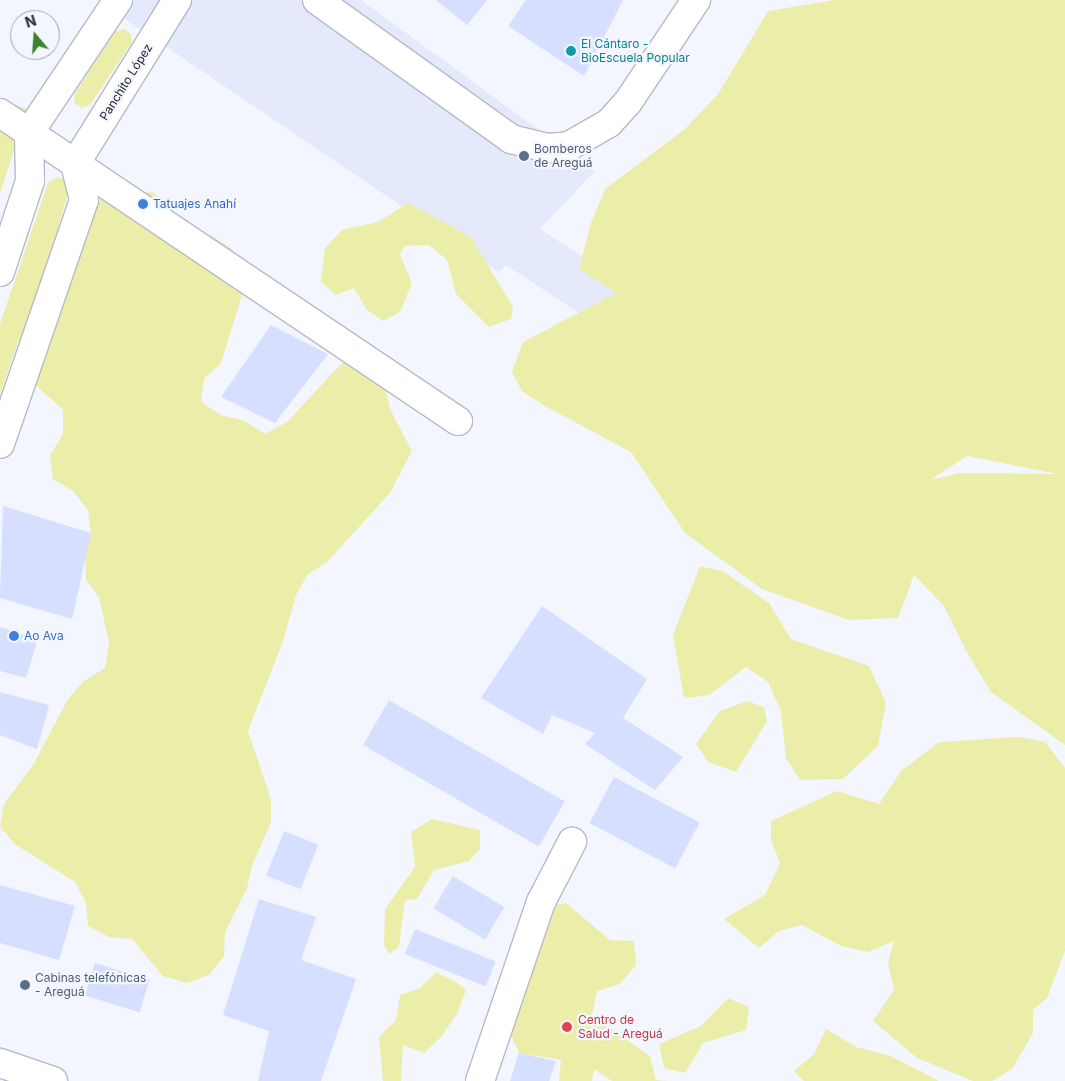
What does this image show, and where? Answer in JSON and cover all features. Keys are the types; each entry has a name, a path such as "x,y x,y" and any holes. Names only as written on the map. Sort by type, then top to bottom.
{"street":[{"path":"0,272 30,181 29,133 118,0"},
{"name":"Panchito López","path":"75,164 177,0"},
{"path":"317,0 511,139 547,148 569,146 608,123 628,102 696,0"},
{"path":"0,113 458,421"},
{"path":"0,444 84,200 75,164"},
{"path":"480,1081 541,902 572,842"},
{"path":"0,1063 54,1081"}],"shaded area":[{"path":"97,0 361,0 595,171 540,229 601,269 1065,634 506,265 499,272"}],"green space":[{"path":"834,0 1065,0 1065,745 991,692 966,651 944,606 914,575 898,618 849,620 762,589 685,533 631,452 543,405 522,391 512,372 523,342 616,293 579,269 591,223 605,189 685,129 718,94 768,11","holes":["967,456 1058,474 960,473 930,480"]},
{"path":"124,29 130,33 132,42 90,105 82,108 75,104 74,95 115,32"},
{"path":"0,101 28,109 0,193"},
{"path":"57,177 66,180 69,191 58,227 106,195 153,192 188,228 212,236 232,249 244,270 242,295 221,363 204,379 201,402 221,415 245,421 265,434 287,422 338,367 357,353 380,363 390,409 412,451 390,493 327,562 308,574 296,595 283,641 248,731 271,799 271,822 252,866 247,888 225,932 224,956 209,975 187,983 163,976 132,939 109,937 88,926 86,903 75,882 16,845 0,827 4,804 33,765 68,699 84,681 105,668 109,643 99,597 86,580 85,555 91,532 88,510 73,491 53,479 50,456 63,434 63,410 28,378 19,356 19,339 0,394 0,324 48,183"},
{"path":"408,203 471,237 513,307 511,319 489,327 456,294 447,260 429,245 405,246 400,255 412,283 400,312 383,321 366,309 354,288 336,295 321,282 325,248 342,230 378,222"},
{"path":"700,566 724,572 769,603 791,639 869,666 886,703 878,746 843,779 800,780 786,758 781,711 768,682 746,667 709,695 684,698 673,635"},
{"path":"747,701 764,707 767,721 736,772 708,762 696,744 720,711"},
{"path":"1019,737 1045,742 1065,768 1065,951 1047,998 1033,1010 1033,1033 1012,1069 992,1081 973,1081 917,1058 873,1021 894,990 888,963 894,941 868,952 841,946 802,925 779,931 759,948 724,919 765,895 780,863 771,840 771,821 837,791 879,804 901,771 939,742"},
{"path":"432,819 480,830 480,849 469,861 434,870 417,899 405,900 399,947 389,954 384,944 385,909 415,867 411,832"},
{"path":"566,903 610,940 634,941 636,965 620,984 597,991 592,1015 650,1056 656,1080 667,1081 612,1081 594,1069 592,1081 559,1081 561,1060 519,1053 504,1021 524,999 519,974 542,907"},
{"path":"436,972 456,982 466,990 457,1014 440,1038 424,1053 403,1045 401,1081 383,1081 379,1037 396,1020 400,995 420,988"},
{"path":"728,998 749,1007 746,1030 703,1043 685,1073 664,1068 659,1044 701,1026"},
{"path":"826,1029 856,1047 891,1056 939,1081 804,1081 794,1071 814,1054"}],"building":[{"path":"436,0 487,0 467,25"},
{"name":"El Cántaro - BioEscuela Popular","path":"526,0 623,0 584,76 508,26"},
{"path":"271,325 328,354 275,423 221,397"},
{"path":"3,506 91,533 72,619 0,598"},
{"path":"542,606 647,679 623,718 683,757 655,790 585,744 595,733 552,715 543,734 481,698"},
{"path":"0,627 38,639 26,678 0,671"},
{"path":"0,692 49,705 37,749 0,735"},
{"path":"389,700 565,801 539,847 363,745"},
{"path":"614,777 700,823 675,868 590,823"},
{"path":"284,831 318,845 300,889 266,876"},
{"path":"453,876 504,907 485,939 433,909"},
{"path":"0,885 75,906 59,960 0,943"},
{"path":"259,899 316,917 301,960 356,979 321,1081 258,1081 269,1031 223,1015"},
{"path":"415,929 496,962 486,987 405,954"},
{"path":"95,963 150,980 140,1012 85,996"},
{"path":"519,1053 556,1061 549,1081 510,1081"}],"place":[{"name":"El Cántaro - BioEscuela Popular","path":"571,51"},
{"name":"Bomberos de Areguá","path":"524,156"},
{"name":"Tatuajes Anahí","path":"143,204"},
{"name":"Ao Ava","path":"14,636"},
{"name":"Cabinas telefónicas - Areguá","path":"25,985"},
{"name":"Centro de Salud - Areguá","path":"567,1027"}]}
